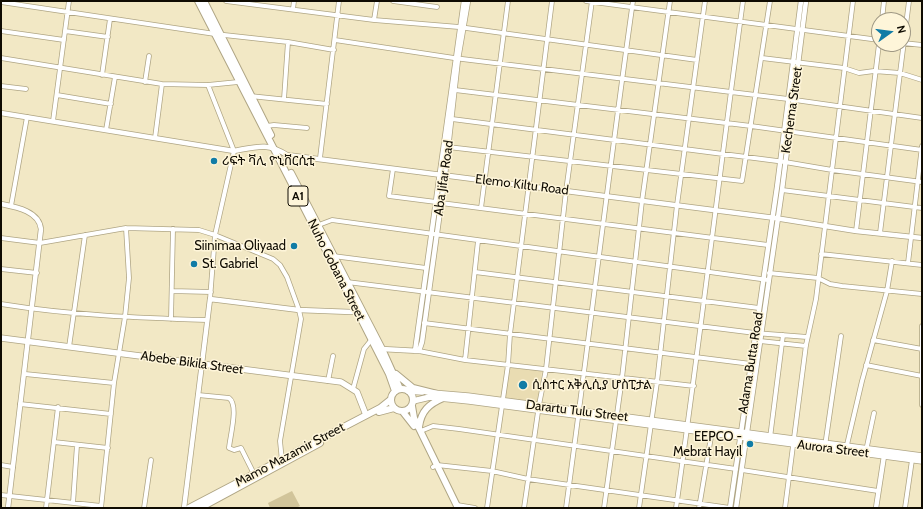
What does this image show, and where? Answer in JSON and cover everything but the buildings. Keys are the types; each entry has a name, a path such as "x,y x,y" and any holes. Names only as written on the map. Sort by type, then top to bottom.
{"main road":[{"name":"Nuho Gobana Street","path":"198,1 218,34 392,375"},
{"name":"Nuho Gobana Street","path":"204,1 238,82 249,96 267,126 276,148"},
{"name":"Nuho Gobana Street","path":"316,226 347,282 359,310"},
{"name":"Abebe Bikila Street","path":"1,338 341,382 353,389"},
{"name":"Nuho Gobana Street","path":"374,338 382,349 397,390"},
{"path":"412,422 398,414 380,409 389,392 392,375 413,388 437,394"},
{"path":"353,389 362,402 363,418"},
{"path":"435,466 413,414 412,395 408,391 397,390 390,400 394,408 403,412 412,422 456,507"},
{"name":"Darartu Tulu Street","path":"408,391 743,436"},
{"name":"Darartu Tulu Street","path":"412,403 430,397 502,403"},
{"path":"420,429 420,419 427,407 443,398"},
{"name":"Mamo Mazamir Street","path":"200,508 282,461 380,409 390,400"},
{"path":"403,412 412,403"},
{"name":"Mamo Mazamir Street","path":"380,409 394,408"},
{"name":"Aurora Street","path":"743,436 770,438 866,451 922,456"},
{"name":"Aurora Street","path":"884,453 922,461"},
{"name":"Mamo Mazamir Street","path":"189,508 255,476"}],"street":[{"path":"26,1 26,6"},
{"path":"53,120 69,1"},
{"path":"226,1 253,3 293,10 374,20 461,27 697,60"},
{"path":"293,10 294,1"},
{"path":"320,158 339,1"},
{"path":"374,20 377,1"},
{"path":"393,1 437,7"},
{"name":"Aba Jifar Road","path":"417,351 434,235 464,1"},
{"name":"Aba Jifar Road","path":"461,27 468,1"},
{"path":"481,208 508,1"},
{"path":"487,508 508,365 510,334 552,1"},
{"path":"586,1 871,39"},
{"path":"524,508 538,408 546,369 548,339 566,191 592,1"},
{"path":"566,508 585,374 587,344 605,196 633,1"},
{"path":"604,508 622,378 624,348 642,201 670,1"},
{"path":"639,508 652,423 677,205 705,1"},
{"path":"676,508 694,386 706,272 742,1"},
{"path":"448,147 532,156 718,180 742,181 770,1"},
{"name":"Kechema Street","path":"796,63 797,29 801,1"},
{"name":"Kechema Street","path":"774,218 789,132 791,100 796,63 803,30 806,1"},
{"path":"785,508 795,442 807,338 818,278 825,226 852,1"},
{"path":"883,12 884,1"},
{"path":"908,12 909,1"},
{"path":"1,2 110,19 288,42 334,50"},
{"path":"102,75 110,19"},
{"path":"1,31 64,40"},
{"path":"65,31 108,37"},
{"path":"335,40 456,58 756,95 922,118"},
{"path":"284,99 288,42"},
{"path":"911,44 922,45"},
{"path":"856,231 871,112 874,71 878,52"},
{"path":"880,233 903,52"},
{"path":"145,82 149,56"},
{"path":"1,58 162,84 208,85 238,82"},
{"name":"Aba Jifar Road","path":"442,175 452,119 456,58"},
{"path":"762,58 844,68 859,74 874,71 900,73 922,80"},
{"path":"106,130 115,77"},
{"path":"155,138 162,84"},
{"path":"184,508 210,299 215,235 234,151 208,85"},
{"path":"1,86 26,89"},
{"path":"455,90 751,126 922,150"},
{"path":"57,95 111,104"},
{"path":"249,96 327,104"},
{"name":"Kechema Street","path":"774,218 782,190 784,131 791,100"},
{"path":"1,113 53,120 234,151 261,146 276,148"},
{"path":"11,206 27,117"},
{"path":"452,119 746,157 920,182"},
{"path":"267,126 274,124 307,128"},
{"path":"908,263 915,207 920,182 922,146"},
{"name":"Elemo Kiltu Road","path":"276,148 287,155 320,158 677,205 856,231 922,238"},
{"path":"393,168 389,196 768,245"},
{"path":"782,190 922,208"},
{"path":"1,204 32,213 40,223 40,244 37,273 8,508"},
{"name":"Adama Butta Road","path":"730,508 760,341 768,245 774,218"},
{"name":"Adama Butta Road","path":"736,508 742,470 743,436 755,333 759,308 769,273 774,218"},
{"path":"316,226 332,220 478,242 766,280"},
{"path":"1,238 40,244 126,228 174,228 199,230 272,258 280,265 300,310 301,319 280,441 282,461"},
{"path":"1,495 101,507 114,383 125,317 129,278 126,228"},
{"path":"171,319 174,228"},
{"path":"69,347 85,235"},
{"name":"Aba Jifar Road","path":"417,351 424,323 426,268 434,235"},
{"path":"465,360 478,242"},
{"path":"821,254 922,265"},
{"path":"333,256 426,268"},
{"path":"846,448 866,365 887,291 892,261"},
{"path":"1,269 37,273"},
{"path":"475,272 759,308"},
{"path":"769,273 818,278 830,284 922,294"},
{"path":"347,282 663,322 807,338"},
{"path":"172,291 210,292"},
{"path":"210,299 300,310 359,310"},
{"path":"1,304 32,309 125,317 207,320"},
{"path":"424,323 751,364"},
{"path":"922,326 922,405"},
{"path":"770,438 783,335"},
{"path":"825,446 841,336"},
{"path":"353,389 362,354 374,338"},
{"path":"874,340 922,349"},
{"path":"760,341 806,346"},
{"path":"382,349 417,351 465,360 694,386"},
{"path":"328,381 332,356"},
{"path":"866,365 922,376"},
{"path":"25,374 114,383"},
{"path":"198,395 229,398 232,401 234,412 229,448 234,450 240,448 255,476"},
{"path":"20,404 111,414"},
{"path":"46,508 58,407"},
{"path":"866,451 874,414"},
{"path":"420,429 433,426 498,434 736,469"},
{"path":"700,506 712,431"},
{"path":"54,442 108,448"},
{"path":"73,503 77,445"},
{"path":"876,508 884,453"},
{"path":"144,508 151,460"},
{"path":"905,508 912,460"},
{"path":"1,465 13,467"},
{"path":"435,466 492,471 528,479 677,500 700,506 730,508"},
{"path":"742,470 878,491"},
{"path":"456,507 475,508"}],"shaded area":[{"name":"ሲስተር አቅሊሲያ ሆስፒታል","path":"508,366 542,370 538,404 504,399"},
{"path":"292,491 300,506 296,508 270,508 268,503"}],"place":[{"name":"ሪፍት ቫሊ ዮኒቨርሲቲ","path":"214,161"},
{"name":"Siinimaa Oliyaad","path":"294,246"},
{"name":"St. Gabriel","path":"194,264"},
{"name":"ሲስተር አቅሊሲያ ሆስፒታል","path":"523,385"},
{"name":"EEPCO - Mebrat Hayil","path":"750,444"}]}
